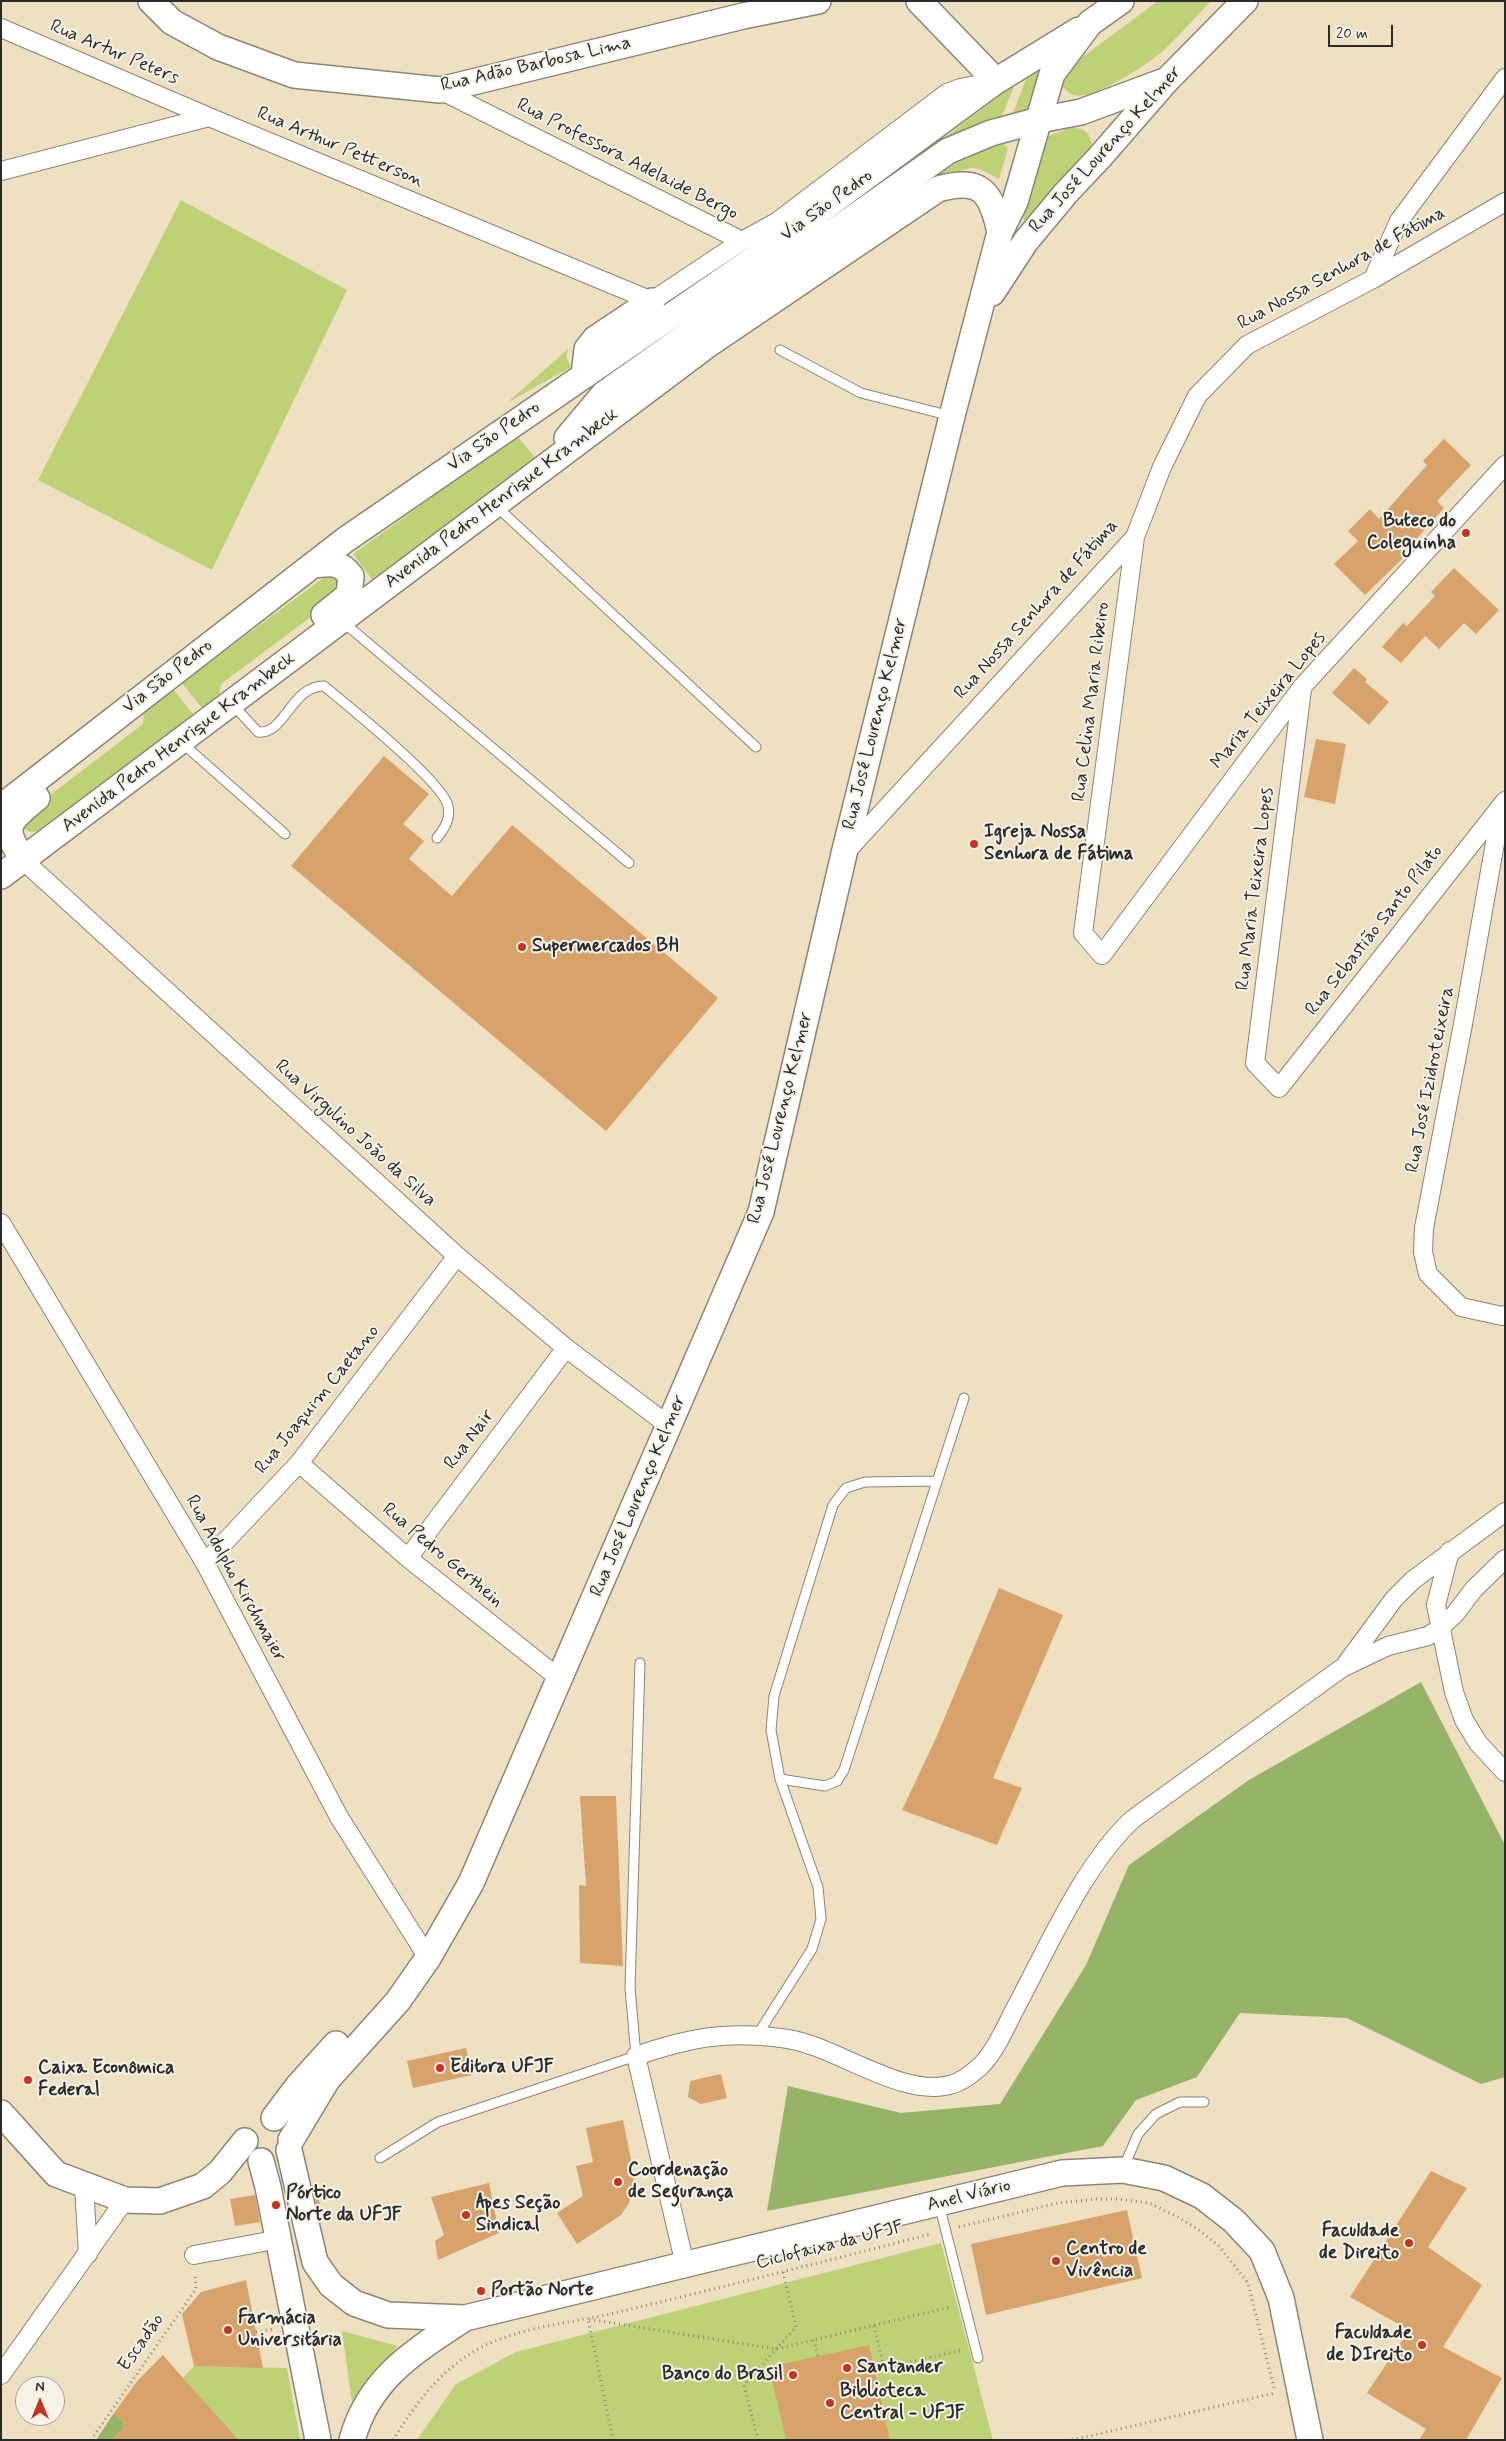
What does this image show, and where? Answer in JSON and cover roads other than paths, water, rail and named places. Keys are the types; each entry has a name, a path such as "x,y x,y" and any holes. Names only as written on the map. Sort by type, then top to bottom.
{"main road":[{"name":"Rua Adão Barbosa Lima","path":"150,1 172,22 218,47 294,75 440,90 743,16 818,1"},
{"path":"919,1 996,80 1090,23"},
{"name":"Rua José Lourenço Kelmer","path":"290,2145 327,2080 398,2001 425,1962 472,1883 761,1212 844,854 952,416 1000,232 1015,202 1052,74 1090,23 1121,1"},
{"path":"1204,43 1226,1"},
{"name":"Rua José Lourenço Kelmer","path":"981,310 1026,241 1167,80 1245,1"},
{"name":"Via São Pedro","path":"1,807 345,540 764,252 996,80"},
{"name":"Via São Pedro","path":"551,461 574,426 604,394 948,150 991,133 1039,120 1081,112 1167,80"},
{"name":"Avenida Pedro Henrique Krambeck","path":"1,876 24,861 551,461 706,346 938,189 953,185 969,184 980,188 994,207 1000,232"},
{"path":"584,376 587,349 595,339 652,301"},
{"path":"231,703 232,689 349,595 351,576 342,565 329,563 314,565"},
{"path":"24,861 9,835 15,815 131,722 134,704"},
{"name":"Rua José Lourenço Kelmer","path":"274,2118 298,2086 386,1991 425,1962"},
{"path":"1,2114 56,2174 125,2200 160,2201 203,2186 220,2172 253,2153 278,2161 290,2145 286,2126 274,2118 263,2118 254,2122 247,2131 253,2153 268,2187 318,2440"},
{"name":"Anel Viário","path":"290,2145 315,2262 331,2285 354,2303 388,2315 465,2318 1062,2173 1123,2170 1164,2178 1202,2196 1234,2221 1262,2251 1281,2298 1310,2440"},
{"name":"Anel Viário","path":"352,2440 355,2428 384,2379 407,2356 465,2318"}],"street":[{"name":"Rua Artur Peters","path":"1,28 209,117"},
{"path":"1373,279 1399,221 1505,78"},
{"path":"652,301 742,241 778,221 946,93 996,80"},
{"name":"Rua Professora Adelaide Bergo","path":"440,90 742,241"},
{"path":"1,171 209,117"},
{"name":"Rua Arthur Petterson","path":"209,117 652,301"},
{"name":"Rua Nossa Senhora de Fátima","path":"844,854 1134,537 1162,466 1197,396 1247,345 1373,279 1505,202"},
{"name":"Maria Teixeira Lopes","path":"1102,955 1303,686 1505,465"},
{"name":"Rua Celina Maria Ribeiro","path":"1102,955 1083,933 1134,537"},
{"name":"Rua Maria Teixeira Lopes","path":"1279,1088 1255,1063 1303,686"},
{"name":"Rua Sebastião Santo Pilato","path":"1279,1088 1503,804"},
{"name":"Rua José Izidroteixeira","path":"1503,804 1424,1228 1423,1252 1428,1274 1461,1307 1504,1316"},
{"name":"Rua Virgulino João da Silva","path":"24,861 457,1256 566,1348 668,1425"},
{"name":"Rua Adolpho Kirchmaier","path":"1,1223 205,1563 339,1817 425,1962"},
{"name":"Rua Joaquim Caetano","path":"205,1563 298,1463 457,1256"},
{"name":"Rua Nair","path":"408,1558 566,1348"},
{"name":"Rua Pedro Gerthein","path":"298,1463 408,1558 560,1679"},
{"path":"1342,1668 1394,1599 1413,1580 1505,1512"},
{"path":"1450,1551 1436,1605 1439,1629 1454,1692 1464,1720 1478,1743 1505,1772"},
{"path":"685,2265 636,2056 694,2038 710,2036 756,2037 789,2040 814,2047 830,2052 884,2077 925,2087 954,2084 977,2069 996,2044 1071,1904 1104,1849 1119,1832 1133,1819 1342,1668 1388,1646 1428,1636 1439,1629 1455,1614 1474,1589 1505,1559"},
{"path":"84,2185 88,2254"},
{"path":"1,2375 125,2200"},
{"path":"194,2255 264,2242"}],"lane":[{"path":"780,350 861,392 952,416"},
{"path":"494,505 756,747"},
{"path":"341,621 629,863"},
{"path":"231,703 258,732 265,733 272,731 292,704 311,688 324,686 404,755 441,790 448,806 449,818 437,838"},
{"path":"181,742 285,834"},
{"path":"780,1779 825,1786 837,1782 844,1770 964,1398"},
{"path":"756,2037 812,1949 821,1919 818,1886 780,1779 771,1730 774,1696 833,1505 846,1488 865,1482 937,1481"},
{"path":"380,2158 438,2122 636,2056 630,1988 640,1663"},
{"path":"1123,2170 1138,2134 1156,2114 1180,2102 1204,2102"},
{"path":"939,2204 978,2358"}],"place":[{"name":"Buteco do Coleguinha","path":"1466,533"},
{"name":"Igreja Nossa Senhora de Fátima","path":"974,844"},
{"name":"Supermercados BH","path":"522,947"},
{"name":"Editora UFJF","path":"440,2068"},
{"name":"Caixa Econômica Federal","path":"28,2080"},
{"name":"Coordenação de Segurança","path":"618,2182"},
{"name":"Pórtico Norte da UFJF","path":"276,2205"},
{"name":"Apes Seção Sindical","path":"466,2215"},
{"name":"Faculdade de Direito","path":"1409,2243"},
{"name":"Centro de Vivência","path":"1056,2261"},
{"name":"Portão Norte","path":"481,2291"},
{"name":"Farmácia Universitária","path":"228,2330"},
{"name":"Faculdade de DIreito","path":"1422,2345"},
{"name":"Santander","path":"847,2368"},
{"name":"Banco do Brasil","path":"793,2375"},
{"name":"Biblioteca Central - UFJF","path":"830,2403"}]}
